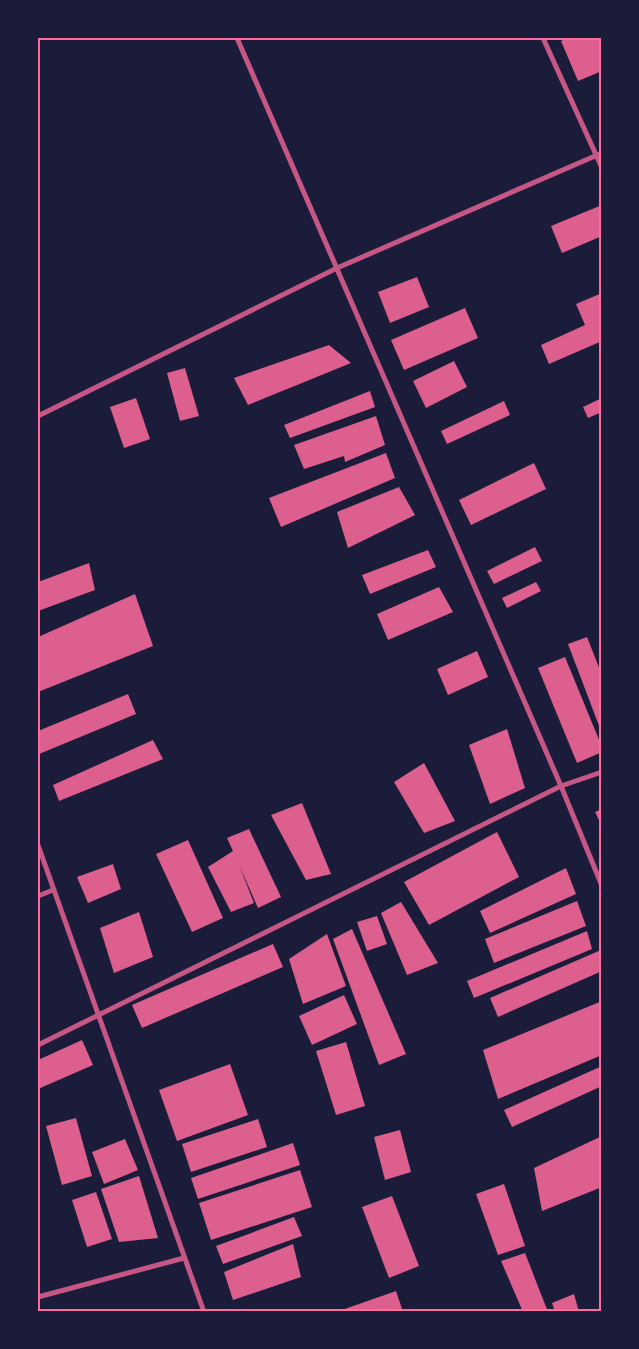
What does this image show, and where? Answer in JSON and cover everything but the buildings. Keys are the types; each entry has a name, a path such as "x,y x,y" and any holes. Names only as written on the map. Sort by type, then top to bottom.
{"street":[{"path":"237,38 561,786 602,886"},
{"path":"543,38 602,168"},
{"path":"38,416 337,268 602,153"},
{"path":"38,1045 561,786 602,772"},
{"path":"38,845 97,1016 204,1312"},
{"path":"38,896 53,890"},
{"path":"38,1297 184,1258"}]}
